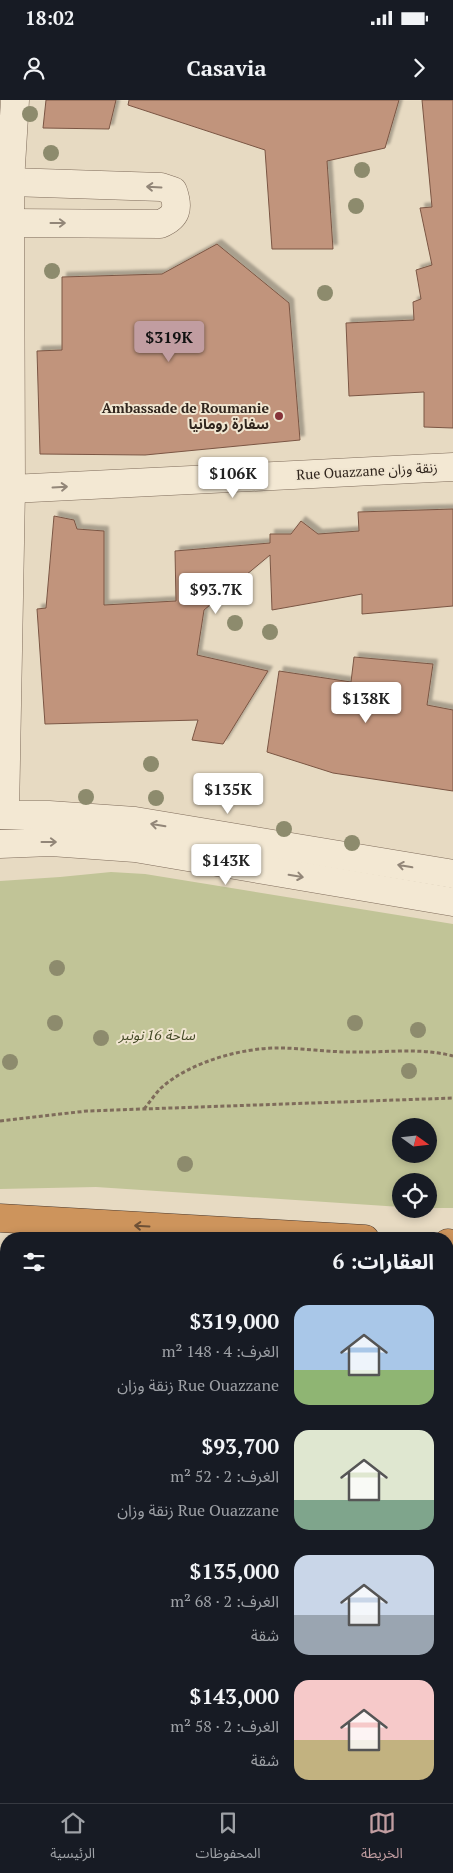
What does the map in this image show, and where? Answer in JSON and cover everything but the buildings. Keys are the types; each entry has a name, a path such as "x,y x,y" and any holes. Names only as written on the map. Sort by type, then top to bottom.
{"highway":[{"path":"0,1218 243,1232"}],"street":[{"path":"15,100 10,182 11,489 2,814 92,817 135,821 453,874"},
{"path":"10,182 161,187 173,191 176,201 176,212 169,220 160,224 10,223"},
{"name":"Rue Ouazzane زنقة وزان","path":"11,489 453,467"},
{"path":"0,844 51,842 136,848 453,902"}],"path":[{"path":"144,1109 162,1088 205,1062 254,1050 279,1048 352,1052 421,1050 453,1056"},
{"path":"0,1120 87,1111 453,1098"}],"green space":[{"name":"ساحة 16 نونبر","path":"111,872 145,874 453,924 453,1208 437,1208 437,1173 392,1173 392,1206 96,1187 0,1189 0,881"}],"place":[{"name":"Ambassade de Roumanie سفارة رومانيا","path":"279,416"}]}
